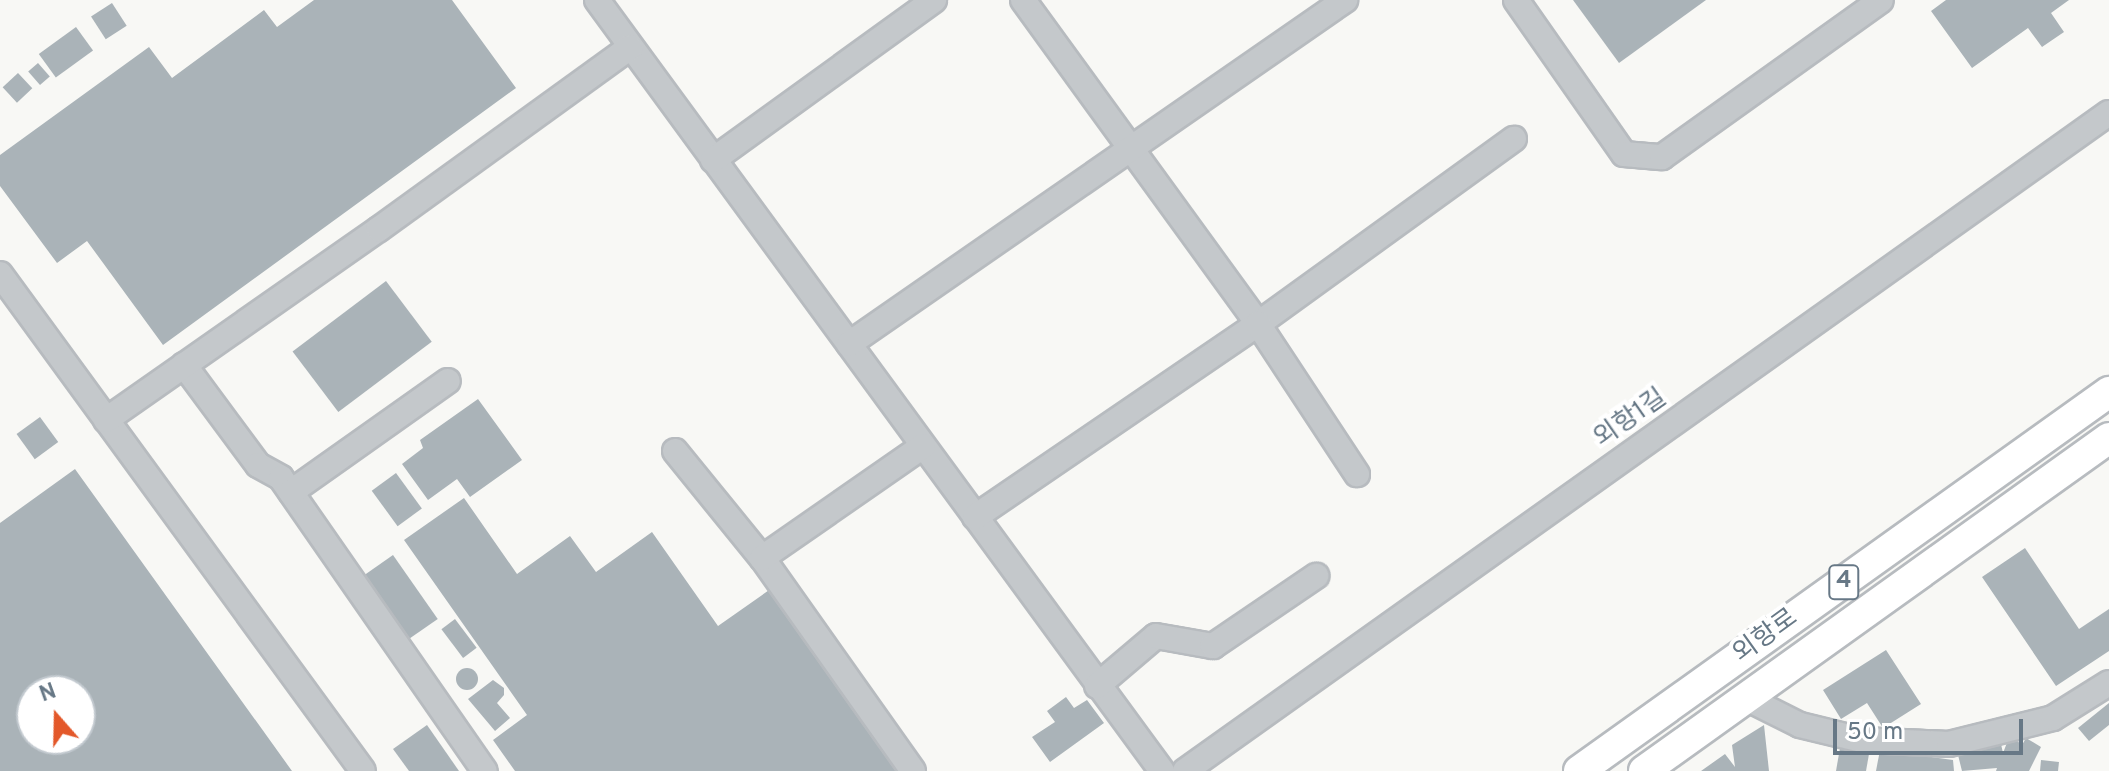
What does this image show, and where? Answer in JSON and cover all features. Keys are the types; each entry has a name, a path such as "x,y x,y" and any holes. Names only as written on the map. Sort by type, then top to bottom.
{"main road":[{"name":"외항로","path":"1579,771 2109,392"},
{"name":"외항로","path":"1644,771 2109,438"}],"lane":[{"path":"597,0 1162,771"},
{"path":"713,160 934,0"},
{"path":"1023,0 1128,149 1258,324 1357,474"},
{"path":"849,344 1345,0"},
{"path":"1516,0 1624,154 1662,157 1881,0"},
{"path":"106,420 630,47"},
{"name":"외항1길","path":"1185,771 2109,113"},
{"path":"975,517 1258,324 1514,139"},
{"path":"0,274 363,771"},
{"path":"184,365 258,465 281,478 485,771"},
{"path":"291,492 448,381"},
{"path":"762,558 923,446"},
{"path":"675,451 762,558 913,771"},
{"path":"1097,686 1156,636 1213,646 1316,576"},
{"path":"1746,698 1800,725 1862,740 1949,744 2053,718 2109,683"}],"building":[{"path":"314,0 452,0 516,88 163,345 87,241 57,263 0,186 0,155 149,47 172,78 264,10 277,27"},
{"path":"1573,0 1706,0 1619,63"},
{"path":"1946,0 2069,0 2051,13 2064,32 2042,47 2028,28 1972,68 1931,11"},
{"path":"112,3 127,26 106,39 91,17"},
{"path":"76,27 93,50 56,77 39,54"},
{"path":"38,63 50,77 40,85 28,72"},
{"path":"18,73 32,88 17,103 3,87"},
{"path":"386,281 432,342 338,412 293,351"},
{"path":"478,399 522,460 470,497 457,479 428,500 402,464 423,448 420,440"},
{"path":"40,417 58,442 35,459 17,434"},
{"path":"75,469 292,771 0,771 0,523"},
{"path":"396,473 422,509 398,526 372,491"},
{"path":"464,498 517,574 570,536 596,572 652,532 718,626 772,588 903,771 515,771 493,740 527,715 404,540"},
{"path":"2025,548 2079,629 2109,609 2109,651 2056,686 1982,577"},
{"path":"393,555 438,619 407,640 363,576"},
{"path":"455,619 477,648 463,658 441,629"},
{"path":"1886,650 1921,704 1883,728 1867,703 1841,719 1823,690"},
{"path":"467,668 478,679 467,690 456,679"},
{"path":"493,680 504,688 504,695 497,703 510,718 495,731 468,699"},
{"path":"1066,697 1074,708 1087,700 1104,723 1050,762 1032,737 1055,722 1047,711"},
{"path":"2109,703 2109,725 2089,741 2078,728"},
{"path":"427,725 459,771 409,771 393,749"},
{"path":"1764,725 1769,771 1701,771 1725,754 1735,767 1732,745"},
{"path":"2010,735 2022,745 2026,738 2041,747 2029,771 1996,771 1997,768 1962,771 1958,755 2001,744 2003,753"},
{"path":"1840,748 1869,754 1866,771 1836,771"},
{"path":"1880,750 1953,760 1954,771 1876,771"},
{"path":"2041,760 2059,762 2058,771 2040,771"}]}
